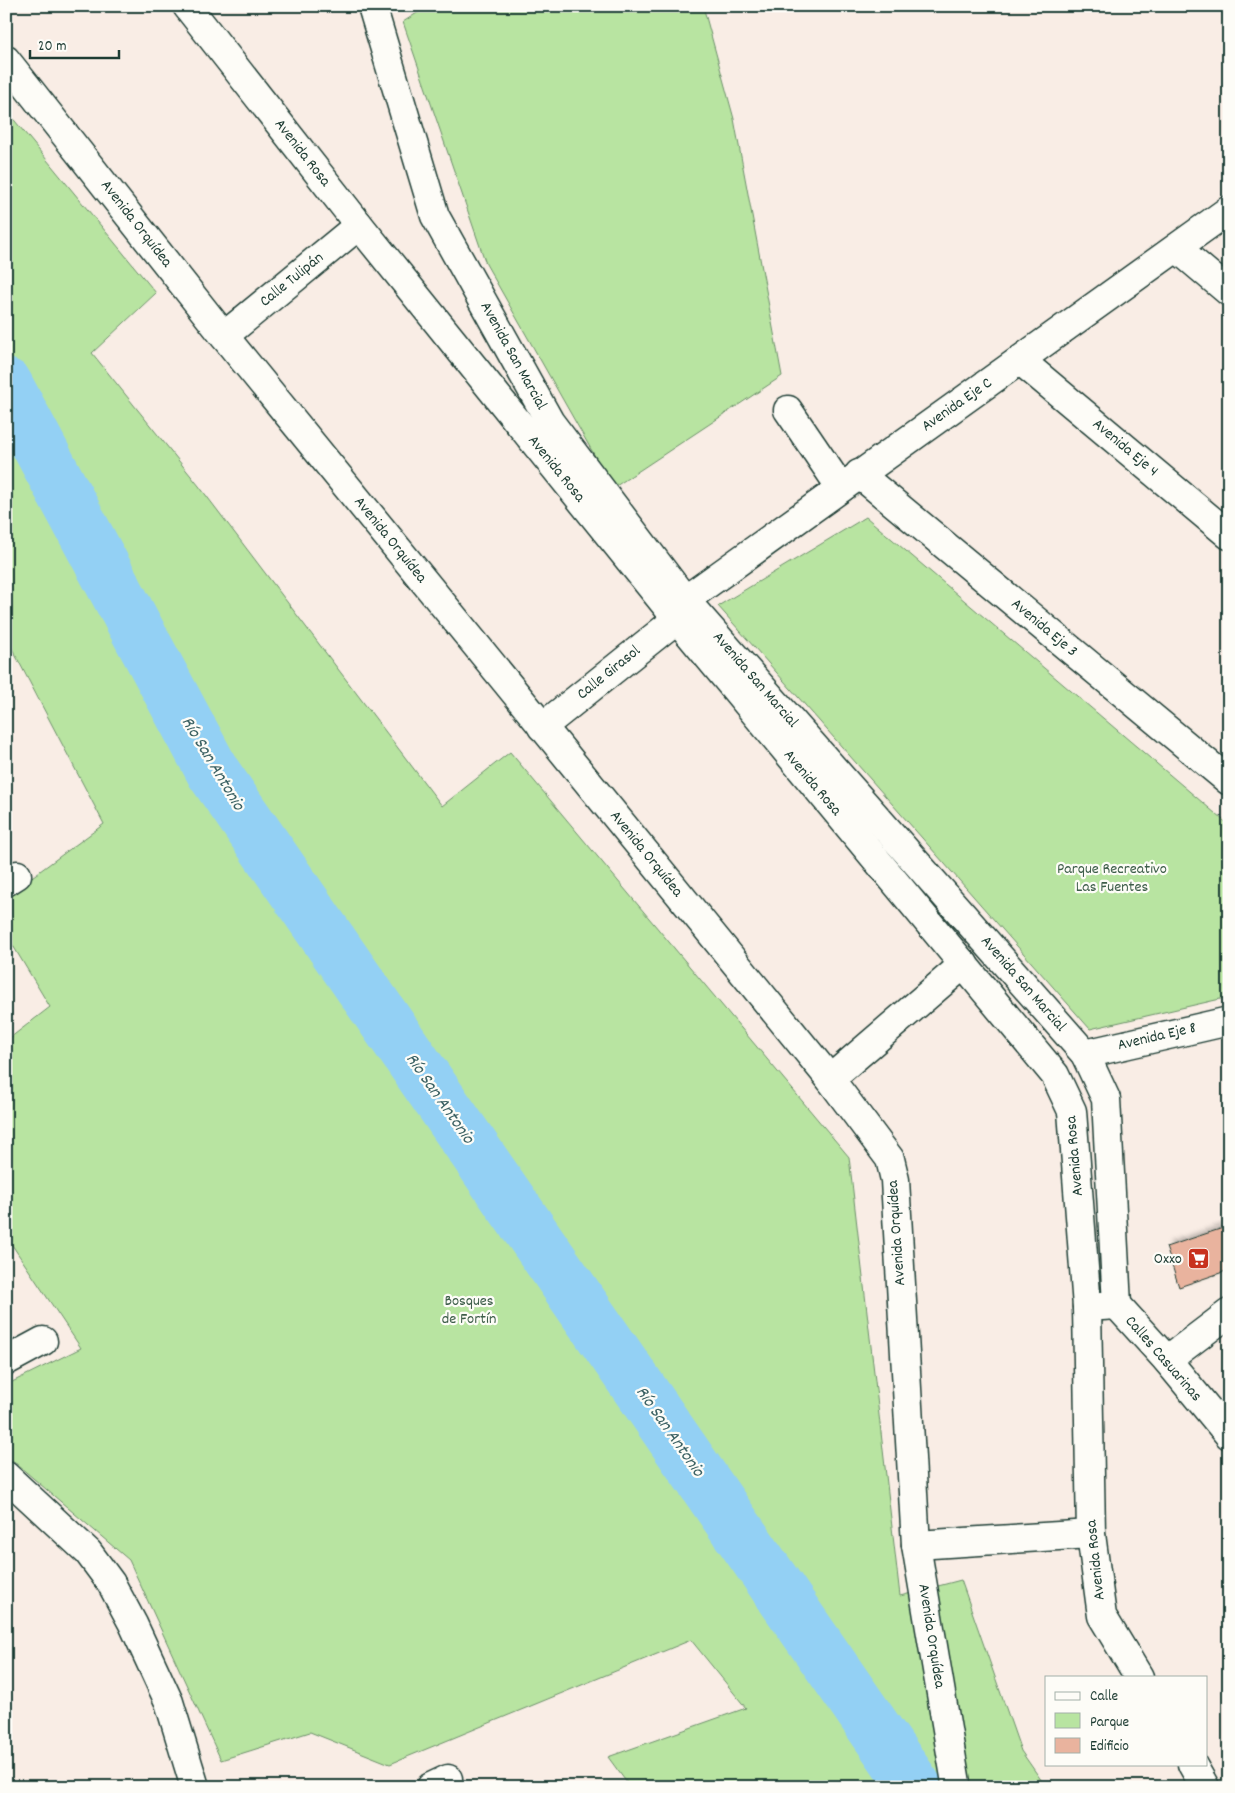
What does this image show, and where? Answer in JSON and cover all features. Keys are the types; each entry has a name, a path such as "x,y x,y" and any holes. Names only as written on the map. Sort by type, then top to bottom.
{"street":[{"name":"Avenida Rosa","path":"187,6 359,225 681,610 1055,1075 1072,1111 1087,1307 1091,1534 1102,1616 1138,1676"},
{"name":"Avenida San Marcial","path":"372,6 435,216 550,422 681,610 1085,1054 1106,1099 1117,1305"},
{"name":"Avenida Orquídea","path":"6,60 224,336 830,1079 890,1159 895,1180 916,1545 956,1783"},
{"name":"Avenida Eje C","path":"681,610 850,481 1021,361 1229,210"},
{"name":"Calle Tulipán","path":"224,336 359,225"},
{"path":"1177,248 1229,292"},
{"name":"Avenida Eje 4","path":"1021,361 1229,535"},
{"name":"Avenida Eje 3","path":"788,410 850,481 1229,781"},
{"name":"Calle Girasol","path":"542,728 681,610"},
{"path":"830,1079 964,964"},
{"name":"Avenida Eje 8","path":"1085,1054 1229,1021"},
{"path":"1087,1307 1117,1305"},
{"name":"Calles Casuarinas","path":"1117,1305 1167,1360 1229,1435"},
{"path":"1167,1360 1229,1314"},
{"path":"6,1361 44,1341"},
{"path":"6,1476 88,1552 111,1583 134,1624 169,1702 195,1787"},
{"path":"916,1545 1091,1534"},
{"path":"1193,1766 1206,1787"}],"green space":[{"path":"428,6 703,6 734,119 782,376 613,488 486,264 403,22"},
{"name":"Bosques de Fortín","path":"6,110 156,293 92,353 199,486 442,806 510,752 849,1157 900,1596 961,1580 1021,1751 1046,1787 630,1787 608,1757 746,1708 691,1640 390,1764 310,1732 221,1760 129,1560 6,1455 6,1385 81,1348 6,1236 6,1041 50,1007 6,934 6,896 104,824 6,637"},
{"name":"Parque Recreativo Las Fuentes","path":"866,517 1229,825 1229,997 1090,1029 718,606"}],"building":[{"name":"Oxxo","path":"1223,1228 1229,1270 1179,1287 1166,1247"}],"waterway":[{"name":"Río San Antonio","path":"6,385 213,772 915,1787"}],"place":[{"name":"Oxxo","path":"1198,1259"}]}
